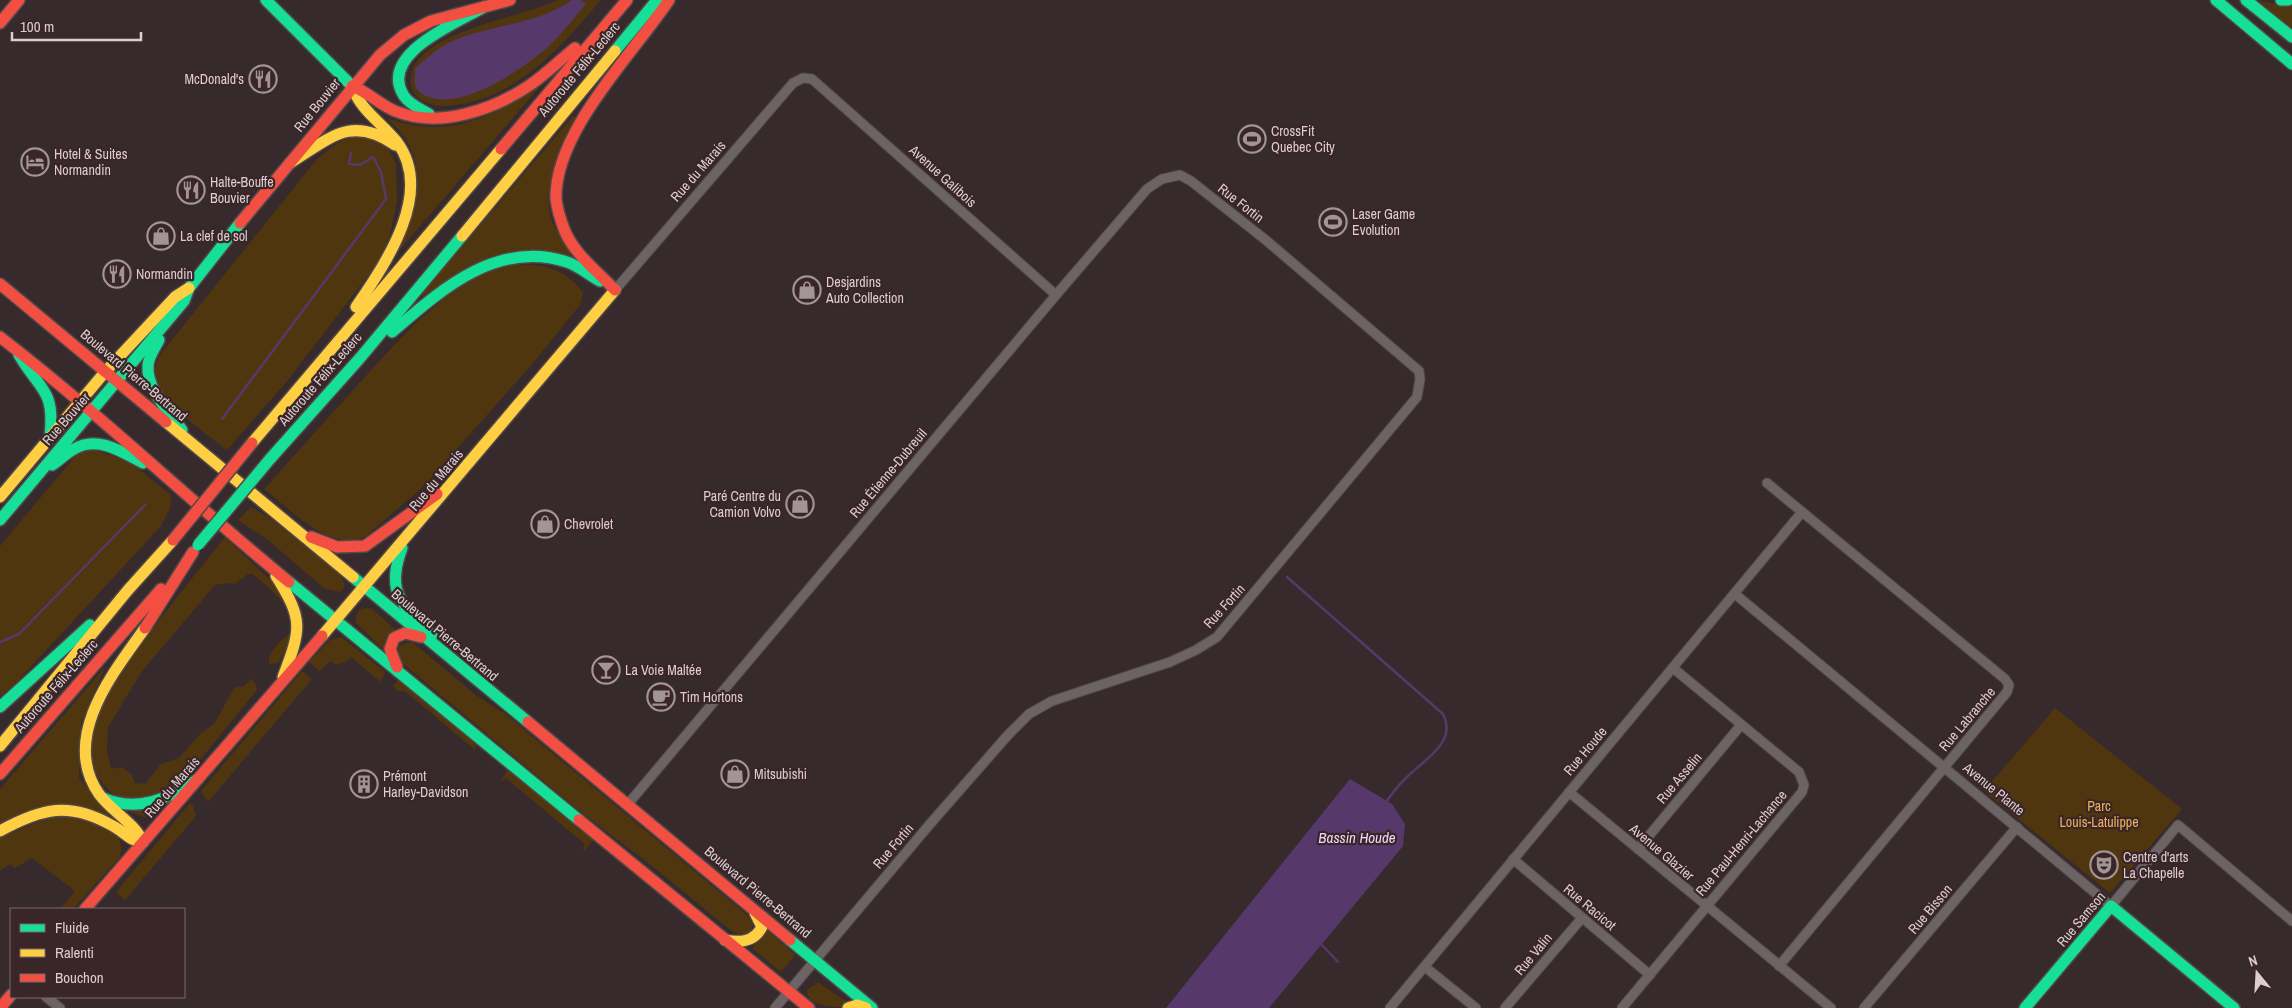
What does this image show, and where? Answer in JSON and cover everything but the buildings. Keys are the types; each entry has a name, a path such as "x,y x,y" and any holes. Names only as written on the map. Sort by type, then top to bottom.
{"main road":[{"path":"0,23 19,0"},
{"path":"266,0 288,18 338,74 352,86 366,91 394,110 415,117 457,116 492,104 530,84 606,23"},
{"name":"Rue Bouvier","path":"0,520 91,411 118,382 184,301 189,288 352,86 380,55 404,35 431,21 510,0"},
{"name":"Autoroute Félix-Leclerc","path":"0,746 128,590 173,540 314,369 627,0"},
{"name":"Autoroute Félix-Leclerc","path":"0,774 195,549 270,459 360,358 657,0"},
{"path":"615,290 577,248 564,228 558,207 557,180 560,165 587,112 659,17 669,0"},
{"path":"2216,0 2292,64"},
{"path":"2246,0 2292,37"},
{"path":"2281,0 2288,0"},
{"path":"435,118 412,104 404,96 400,85 402,63 415,47 422,42 484,6"},
{"path":"314,369 390,252 405,221 410,186 410,173 404,153 384,124 358,102 352,86"},
{"path":"290,162 332,137 356,128 366,129 379,134 404,153"},
{"path":"360,358 444,288 466,274 508,257 525,254 548,256 569,262 615,290"},
{"name":"Boulevard Pierre-Bertrand","path":"0,284 872,1008"},
{"name":"Rue Bouvier","path":"0,497 105,372 175,297 189,288"},
{"name":"Rue du Marais","path":"86,908 364,588 615,290"},
{"path":"175,312 152,352 148,374 156,392 188,441"},
{"path":"0,337 80,401 159,472 269,566 809,1008"},
{"path":"17,351 25,367 42,386 50,400 53,414 50,438"},
{"path":"41,471 76,448 90,443 104,443 159,472"},
{"path":"294,529 325,544 350,549 365,546 452,484"},
{"path":"405,539 394,572 393,584 397,595 468,673"},
{"path":"0,831 25,818 59,809 88,816 114,827 130,841 143,842 139,831 116,813 99,796 88,774 84,753 88,728 104,688 176,583 195,549"},
{"path":"269,566 292,601 299,616 299,633 280,685"},
{"path":"0,706 128,590"},
{"path":"400,672 390,651 394,638 405,633 423,637"},
{"path":"99,796 112,803 141,805 182,791 198,779"},
{"name":"Rue Samson","path":"2025,1008 2112,906"},
{"name":"Avenue Plante","path":"2112,906 2234,1008"},
{"path":"725,940 748,941 758,936 762,928 753,909"},
{"path":"0,1008 10,996"},
{"path":"848,1008 857,1005 866,1008"}],"street":[{"name":"Rue du Marais","path":"615,290 793,83 803,78 812,79"},
{"name":"Avenue Galibois","path":"812,79 1056,295"},
{"name":"Rue Étienne-Dubreuil","path":"628,804 1147,189 1162,179 1180,175"},
{"name":"Rue Fortin","path":"775,1008 930,824 1008,735 1029,714 1052,701 1170,662 1196,650 1217,636 1417,397 1420,379 1418,371 1267,241 1191,181 1180,175"},
{"name":"Rue Labranche","path":"1767,483 2005,679 2009,685 2007,692 1779,966"},
{"name":"Rue Houde","path":"1390,1008 1802,512"},
{"name":"Avenue Plante","path":"1735,594 2112,906"},
{"name":"Rue Paul-Henri-Lachance","path":"1622,1008 1802,792 1804,785 1800,772 1673,668"},
{"name":"Rue Asselin","path":"1638,849 1741,725"},
{"name":"Avenue Glazier","path":"1569,792 1706,907 1831,1008"},
{"name":"Rue Samson","path":"2112,906 2178,825 2292,921"},
{"name":"Rue Bisson","path":"1864,1008 2017,827"},
{"name":"Rue Racicot","path":"1513,859 1650,975"},
{"name":"Rue Valin","path":"1505,1008 1582,918"},
{"path":"1425,967 1476,1008"},
{"path":"47,998 60,1008"}],"green space":[{"path":"559,0 601,0 558,48 525,76 488,97 458,105 430,104 420,99 414,93 411,85 413,69 423,54 431,48 477,27"},
{"path":"2258,0 2280,5 2292,5 2292,28"},
{"path":"542,84 398,252 416,197 417,169 407,141 387,118 430,127 450,126 469,122 505,107"},
{"path":"573,116 576,118 558,159 549,188 549,203 551,217 559,235 580,257 528,249 425,298 421,295"},
{"path":"355,136 369,137 389,149 396,164 397,202 386,252 288,380 227,450 183,415 163,394 157,382 155,371 159,356 317,159 337,143"},
{"path":"512,264 543,266 560,272 575,283 583,292 580,305 532,364 425,485 365,537 351,540 338,539 324,534 264,489 382,358 418,321 448,295 480,275"},
{"path":"95,450 130,462 171,495 170,508 161,526 12,687 0,696 0,546 78,453"},
{"path":"251,507 273,520 340,575 345,585 341,592 325,589 268,540 238,520"},
{"path":"225,537 287,596 297,631 278,663 269,664 272,651 290,633 291,623 289,615 280,599 253,574 248,574 235,584 215,585 143,670 108,727 107,750 111,769 122,767 131,774 135,783 145,784 161,764 179,758 199,735 214,724 234,688 244,686 251,679 255,683 257,690 156,814 145,817 140,816 132,812 113,794 94,769 90,753 90,743 95,722 107,696 146,637"},
{"path":"365,608 372,609 398,632 388,638 383,649 355,622 359,610"},
{"path":"341,637 385,672 381,682 351,657 345,662 336,665 330,661 320,671 309,662 330,640"},
{"path":"411,642 477,696 504,713 746,914 753,925 750,934 736,933 729,929 652,866 581,812 401,662 396,652 397,646"},
{"path":"105,667 81,723 79,778 115,822 71,805 0,828 0,789"},
{"path":"302,671 312,679 208,802 201,791"},
{"path":"402,680 477,743 475,750 405,691 398,691 393,686 397,681"},
{"name":"Parc Louis-Latulippe","path":"2055,708 2182,809 2110,893 1984,791"},
{"path":"511,770 560,810 579,829 593,837 593,840 585,850 583,850 585,844 506,778 500,782 507,771"},
{"path":"190,803 196,816 125,900 116,892"},
{"path":"71,816 99,824 114,832 119,839 121,847 120,857 74,908 61,908 75,891 32,858 15,868 10,864 0,871 0,838 49,817"},
{"path":"767,930 795,955 781,972 752,948"},
{"path":"818,982 853,1006 832,1007 817,1004 808,996 807,990"}],"water":[{"path":"572,0 580,0 586,4 558,37 523,66 492,85 459,98 443,99 429,97 420,92 416,87 415,69 444,46 470,35 544,15"},
{"name":"Bassin Houde","path":"1350,779 1392,804 1405,824 1403,846 1269,1008 1166,1008"}],"waterway":[{"path":"222,419 386,199 381,172 373,157 360,165 349,164 351,153"},
{"path":"0,642 19,634 145,505"},
{"path":"1287,577 1443,714 1446,734 1442,742 1400,784 1386,802"},
{"path":"1321,944 1338,962"}],"traffic: fast":[{"path":"266,0 352,86"},
{"path":"615,51 657,0"},
{"path":"2216,0 2292,64"},
{"path":"2246,0 2292,37"},
{"path":"2281,0 2288,0"},
{"path":"429,114 412,104 404,96 399,81 401,67 410,54 424,42 484,7"},
{"path":"0,520 184,301 189,288 240,223"},
{"path":"270,459 360,358 462,236"},
{"path":"392,332 450,285 494,263 517,257 541,257 567,262 600,281"},
{"path":"159,340 150,358 148,374 159,400 182,430"},
{"path":"19,355 45,392 50,409 50,437"},
{"path":"52,465 68,452 83,445 92,444 110,447 143,463"},
{"path":"198,545 270,459"},
{"path":"402,548 395,576 399,597 412,615 432,635"},
{"path":"353,577 528,722"},
{"path":"289,582 579,820"},
{"path":"0,707 90,625"},
{"path":"103,798 128,804 152,802 175,793 198,779"},
{"path":"2025,1008 2111,906 2234,1008"},
{"path":"790,940 872,1008"}],"traffic: slow":[{"path":"462,236 615,51"},
{"path":"352,86 360,102 397,142 407,162 411,183 402,228 380,270 356,307"},
{"path":"290,163 341,133 366,131 395,145"},
{"path":"252,443 501,149"},
{"path":"0,497 105,372 175,297 189,288"},
{"path":"322,636 615,290"},
{"path":"166,422 353,577"},
{"path":"0,746 128,590 173,540"},
{"path":"276,576 291,604 297,625 296,636 283,677"},
{"path":"0,831 29,817 56,810 83,813 97,818 117,828 131,838 143,842 129,823 99,794 88,773 85,751 88,729 95,707 119,665 145,628"},
{"path":"725,940 741,941 755,936 762,927 755,913"},
{"path":"848,1008 857,1005 866,1008"}],"traffic: jam":[{"path":"0,23 19,0"},
{"path":"240,223 380,55 404,35 431,21 510,0"},
{"path":"501,149 627,0"},
{"path":"615,290 586,262 568,238 556,199 559,173 568,147 581,121 598,95 669,0"},
{"path":"352,86 395,111 412,116 429,118 465,114 483,109 515,94 536,81 575,48"},
{"path":"0,284 166,422"},
{"path":"0,337 110,427 289,582"},
{"path":"173,540 252,443"},
{"path":"311,537 337,547 365,546 437,494"},
{"path":"145,628 193,552"},
{"path":"0,774 161,589"},
{"path":"397,667 390,649 394,638 405,633 421,637"},
{"path":"86,908 322,636"},
{"path":"528,722 790,940"},
{"path":"579,820 809,1008"},
{"path":"0,1008 10,996"}],"place":[{"name":"McDonald's","path":"263,79"},
{"name":"CrossFit Quebec City","path":"1252,139"},
{"name":"Hotel & Suites Normandin","path":"35,162"},
{"name":"Halte-Bouffe Bouvier","path":"191,190"},
{"name":"Laser Game Evolution","path":"1333,222"},
{"name":"La clef de sol","path":"161,236"},
{"name":"Normandin","path":"117,274"},
{"name":"Desjardins Auto Collection","path":"807,290"},
{"name":"Paré Centre du Camion Volvo","path":"800,504"},
{"name":"Chevrolet","path":"545,524"},
{"name":"La Voie Maltée","path":"606,670"},
{"name":"Tim Hortons","path":"661,697"},
{"name":"Mitsubishi","path":"735,774"},
{"name":"Prémont Harley-Davidson","path":"364,784"},
{"name":"Centre d'arts La Chapelle","path":"2104,865"}]}
